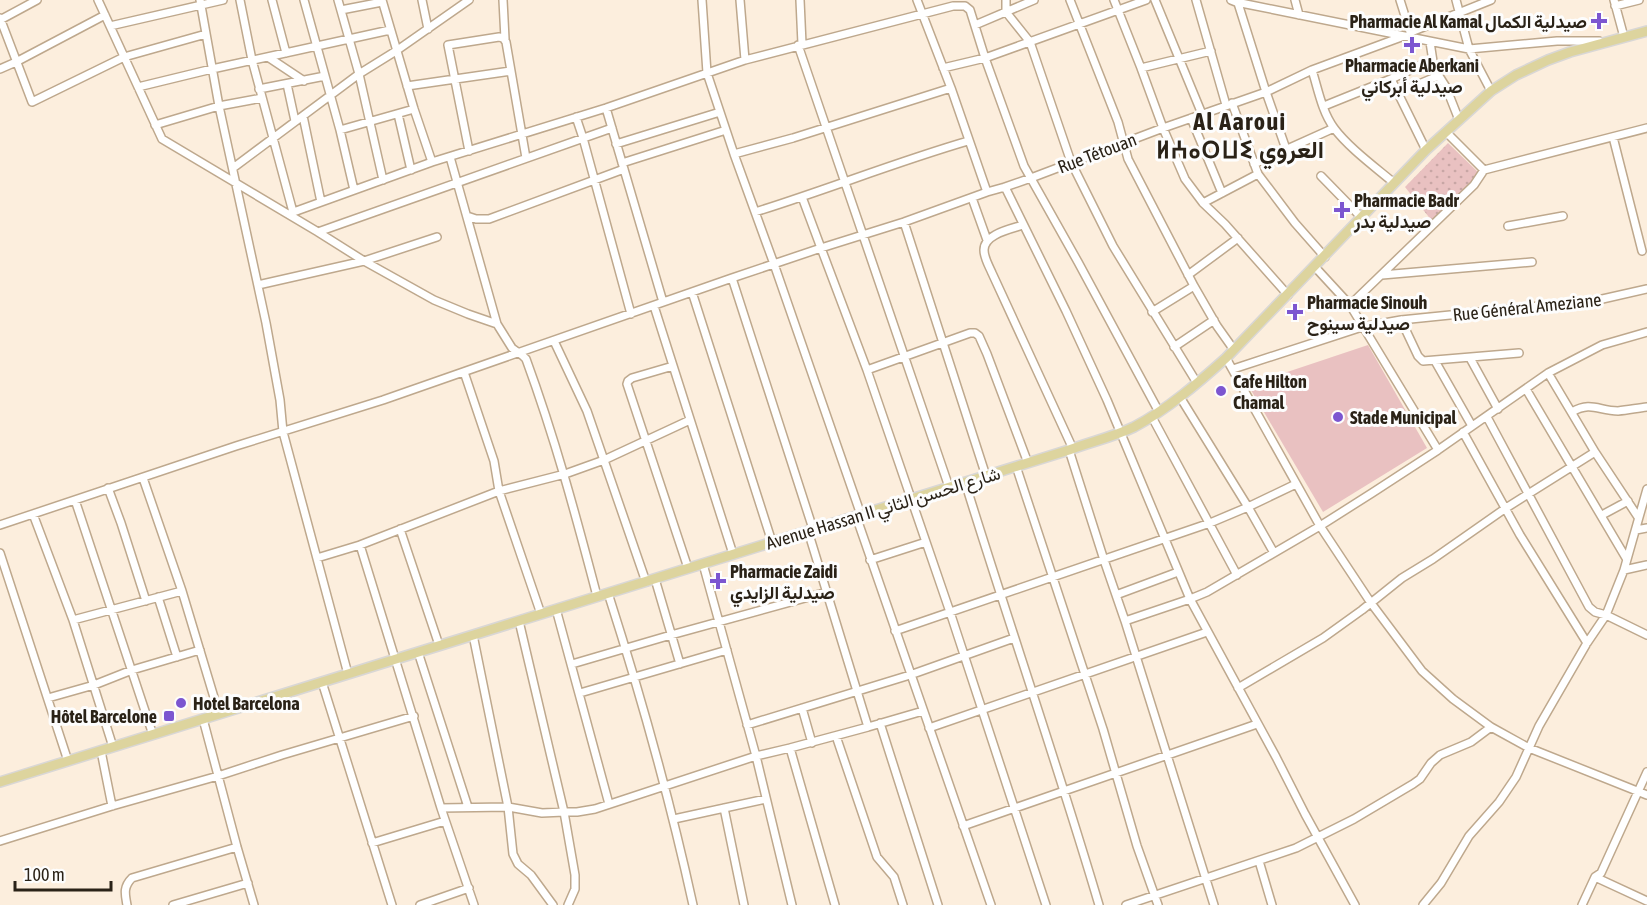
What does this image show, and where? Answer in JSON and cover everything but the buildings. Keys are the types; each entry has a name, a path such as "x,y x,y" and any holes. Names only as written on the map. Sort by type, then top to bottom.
{"main road":[{"name":"Avenue Hassan II شارع الحسن الثاني","path":"0,782 1120,433 1155,414 1226,358 1426,150 1491,91 1516,75 1548,60 1647,31"}],"street":[{"path":"37,0 0,19 32,102 124,57 206,34"},
{"path":"98,0 162,139 290,213 364,261 434,300 498,324"},
{"path":"110,26 201,3 223,0"},
{"path":"240,0 252,60 290,213"},
{"path":"272,0 286,53"},
{"path":"304,0 354,190"},
{"path":"338,0 359,74 383,180"},
{"path":"422,0 428,29"},
{"path":"233,168 359,74 469,0"},
{"path":"503,0 505,39 526,158"},
{"path":"702,0 707,73 859,515 870,560 991,905"},
{"path":"740,0 745,60"},
{"path":"808,0 800,1 800,45 949,487"},
{"path":"917,0 951,88 987,192"},
{"path":"1006,0 1006,12 1030,42 1071,162 1113,246 1197,383"},
{"path":"975,25 1034,0"},
{"path":"1071,0 1118,122 1128,159 1194,286 1234,350"},
{"path":"1114,0 1185,179 1203,203 1238,238 1288,295"},
{"path":"943,68 984,58 1146,0"},
{"path":"1155,0 1202,114"},
{"path":"1196,0 1229,104 1258,174 1295,223 1325,256"},
{"path":"1294,0 1299,15"},
{"path":"1400,0 1409,35"},
{"path":"1455,0 1469,49 1491,91"},
{"path":"1394,183 1334,128 1323,106 1312,70 1409,35 1491,0"},
{"path":"1624,37 1615,3 1639,0"},
{"path":"341,10 382,1 432,162"},
{"path":"1235,1 1469,49 1557,41 1610,41"},
{"path":"1235,1 1286,149"},
{"path":"201,3 219,106 258,285 280,400 283,432 348,674"},
{"path":"290,213 432,162 606,108 745,60 922,13 959,5 965,6 970,10 984,58 1020,156 1237,575"},
{"path":"0,69 105,15"},
{"path":"138,87 390,30"},
{"path":"470,151 448,45 499,37 505,39"},
{"path":"1430,42 1432,60 1459,120"},
{"path":"1141,68 1211,51"},
{"path":"268,57 304,81"},
{"path":"1323,106 1432,60"},
{"name":"Rue Tétouan","path":"0,525 464,372 732,278 1031,178 1124,142 1266,92 1312,70"},
{"path":"407,86 511,71"},
{"path":"259,89 325,76"},
{"path":"1419,84 1438,76"},
{"path":"1391,79 1426,150"},
{"path":"287,84 295,122"},
{"path":"734,154 951,88"},
{"path":"155,125 219,106 262,98"},
{"path":"606,108 663,302"},
{"path":"340,130 414,109"},
{"path":"616,144 720,112"},
{"path":"398,114 411,170"},
{"path":"303,116 321,202"},
{"path":"576,117 631,314"},
{"path":"1191,118 1222,193"},
{"path":"318,232 612,128"},
{"path":"1254,164 1334,128"},
{"path":"1350,305 1474,185 1484,171 1647,128"},
{"path":"467,216 489,219 623,166 726,130"},
{"path":"1446,132 1484,171"},
{"path":"1613,137 1642,250"},
{"path":"755,212 915,156 968,141"},
{"path":"450,157 498,324 512,348 526,359 546,413 565,474 597,596"},
{"path":"1203,203 1258,174"},
{"path":"1321,176 1361,217"},
{"path":"1005,187 1107,400 1190,600 1355,905"},
{"path":"802,197 867,370 1016,808 1046,905"},
{"path":"972,198 987,240"},
{"path":"1508,226 1563,216"},
{"path":"904,222 986,476"},
{"path":"1023,225 987,240 984,254 1071,450 1215,905"},
{"path":"258,285 364,261 437,237"},
{"path":"1188,275 1238,238"},
{"path":"1382,275 1532,262"},
{"path":"1315,267 1350,305 1438,450"},
{"path":"732,278 811,530 827,592 868,727"},
{"path":"1152,312 1194,286"},
{"name":"Rue Général Ameziane","path":"1233,369 1362,327 1401,320 1592,301 1647,289"},
{"path":"692,292 772,542"},
{"path":"654,306 733,554"},
{"path":"1174,347 1214,320"},
{"path":"1401,320 1421,359 1427,362 1519,353"},
{"path":"1125,621 1208,592 1320,526 1438,450 1548,373 1602,345 1647,332"},
{"path":"867,370 975,333 979,336 1028,463"},
{"path":"554,341 587,411 671,634 680,664"},
{"path":"1226,358 1320,526 1371,603 1422,671 1453,699 1491,727 1529,748 1647,795"},
{"path":"1470,358 1498,409"},
{"path":"1435,361 1472,426"},
{"path":"673,366 632,378 627,384 688,568"},
{"path":"464,372 494,461 499,491 541,614"},
{"path":"1548,373 1595,452 1638,517"},
{"path":"1526,389 1626,558"},
{"path":"1180,396 1274,553"},
{"path":"1572,412 1583,406 1617,411 1647,407"},
{"path":"1487,417 1589,607 1595,612 1647,635"},
{"path":"317,558 360,545 499,491 565,474 604,460 690,420"},
{"path":"1463,432 1526,545 1587,643"},
{"path":"1238,688 1323,638 1402,578 1433,560 1506,508 1595,452"},
{"path":"1017,466 1085,675 1137,846 1158,905"},
{"path":"143,478 182,591 219,714"},
{"path":"965,482 1065,791 1099,905"},
{"path":"895,631 1210,523 1296,484"},
{"path":"108,488 146,601"},
{"path":"1423,905 1441,883 1469,836 1499,802 1516,777 1539,726 1606,615 1624,570 1647,489"},
{"path":"75,500 153,735"},
{"path":"1602,515 1628,501"},
{"path":"33,514 73,620 113,747"},
{"path":"1636,530 1647,528"},
{"path":"400,529 439,645"},
{"path":"870,560 926,542"},
{"path":"360,545 441,808 474,905"},
{"path":"0,553 68,761"},
{"path":"703,564 756,756 792,905"},
{"path":"1624,570 1647,565"},
{"path":"1116,595 1178,572"},
{"path":"73,620 182,591"},
{"path":"572,664 671,634 827,592"},
{"path":"608,593 635,677 674,819 693,905"},
{"path":"158,597 177,657"},
{"path":"556,609 609,804"},
{"path":"519,621 564,812 575,875 575,890 568,905"},
{"path":"929,728 1207,632"},
{"path":"473,635 508,807 513,854 553,905"},
{"path":"747,725 910,675 1014,638"},
{"path":"48,698 200,650"},
{"path":"580,693 727,650"},
{"path":"418,652 468,807"},
{"path":"322,682 392,905"},
{"path":"802,708 812,742"},
{"path":"441,808 508,807 542,813 585,811 756,756 922,711"},
{"path":"0,841 414,716"},
{"path":"203,719 254,905"},
{"path":"880,723 938,905"},
{"path":"963,826 1257,724"},
{"path":"1128,905 1296,848 1318,838 1413,784 1440,755 1471,742 1491,727"},
{"path":"836,736 877,857 894,877 903,905"},
{"path":"790,748 835,905"},
{"path":"101,751 112,806"},
{"path":"1582,905 1595,877 1601,873 1647,772"},
{"path":"674,819 766,799"},
{"path":"724,808 744,905"},
{"path":"372,843 446,821"},
{"path":"127,905 125,888 132,878 237,847"},
{"path":"1259,861 1272,905"},
{"path":"1595,877 1647,901"},
{"path":"173,905 248,883"},
{"path":"420,905 469,888"}],"shaded area":[{"path":"1448,143 1480,174 1432,221 1405,187"},
{"name":"Stade Municipal","path":"1368,345 1427,448 1323,512 1248,385"}],"place":[{"name":"Pharmacie Al Kamal صيدلية الكمال","path":"1599,21"},
{"name":"Pharmacie Aberkani صيدلية أبركاني","path":"1412,45"},
{"name":"Pharmacie Badr صيدلية بدر","path":"1342,210"},
{"name":"Pharmacie Sinouh صيدلية سينوح","path":"1295,312"},
{"name":"Cafe Hilton Chamal","path":"1221,391"},
{"name":"Stade Municipal","path":"1338,417"},
{"name":"Pharmacie Zaidi صيدلية الزايدي","path":"718,581"},
{"name":"Hotel Barcelona","path":"181,703"},
{"name":"Hôtel Barcelone","path":"169,716"}],"district":[{"name":"Al Aaroui ⵍⵄⴰⵔⵡⵉ العروي","path":"1240,135"}]}
